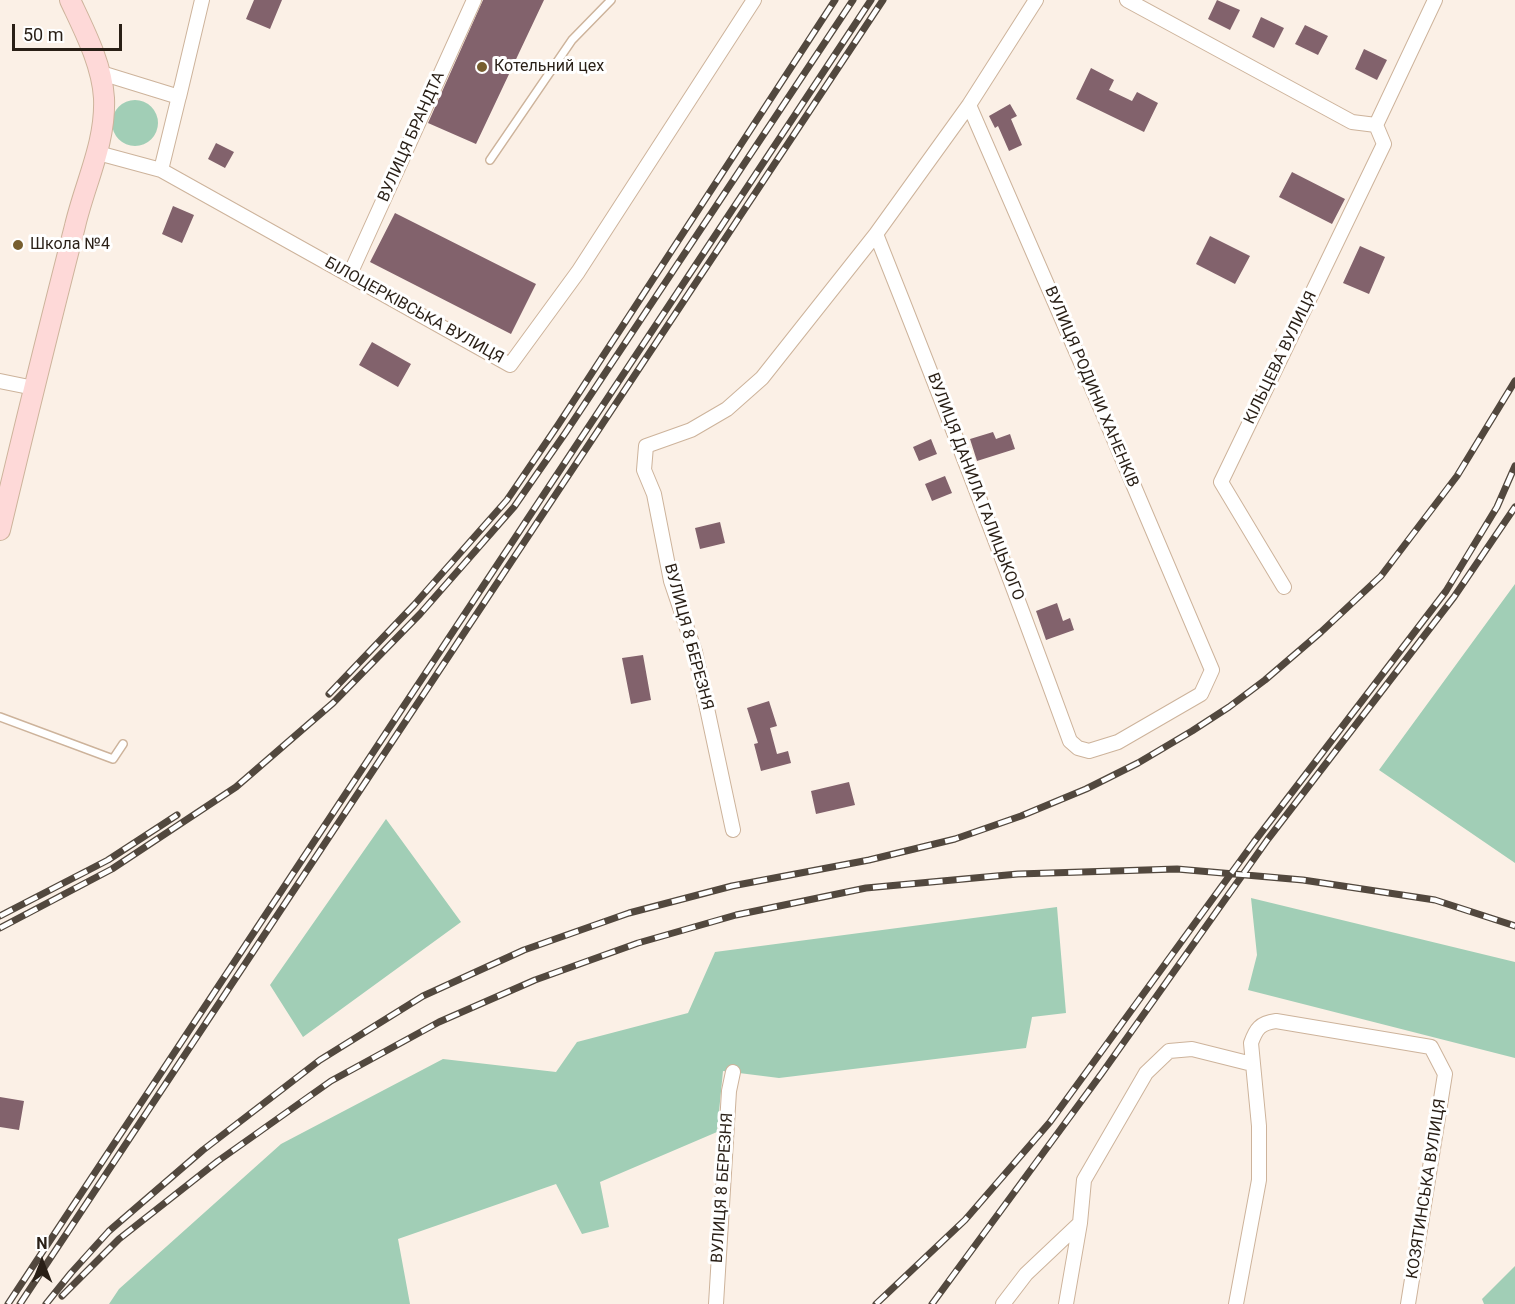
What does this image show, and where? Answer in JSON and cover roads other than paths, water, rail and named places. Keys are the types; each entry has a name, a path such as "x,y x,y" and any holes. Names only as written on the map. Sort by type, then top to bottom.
{"main road":[{"path":"0,530 77,217 98,153 102,132 104,98 98,72 86,35 69,0"}],"street":[{"path":"161,170 202,0"},
{"name":"ВУЛИЦЯ БРАНДТА","path":"350,274 474,0"},
{"name":"БІЛОЦЕРКІВСЬКА ВУЛИЦЯ","path":"98,153 161,170 510,365 578,272 754,0"},
{"path":"876,234 969,105 1036,0"},
{"path":"1126,0 1352,122 1376,125 1435,0"},
{"path":"98,72 179,97"},
{"name":"ВУЛИЦЯ РОДИНИ ХАНЕНКІВ","path":"969,105 1107,421 1212,670 1201,694 1118,742 1089,751 1078,748 1070,741"},
{"name":"КІЛЬЦЕВА ВУЛИЦЯ","path":"1284,586 1221,482 1384,144 1376,125"},
{"name":"ВУЛИЦЯ 8 БЕРЕЗНЯ","path":"733,830 695,652 671,581 654,494 644,470 646,446 691,430 727,409 762,378 876,234"},
{"name":"ВУЛИЦЯ ДАНИЛА ГАЛИЦЬКОГО","path":"876,234 1004,560 1070,741"},
{"path":"0,381 34,388"},
{"name":"КОЗЯТИНСЬКА ВУЛИЦЯ","path":"1252,1064 1251,1043 1255,1030 1264,1023 1276,1021 1431,1047 1445,1074 1408,1304"},
{"path":"1066,1304 1080,1223 1084,1180 1146,1073 1169,1051 1191,1049 1252,1064 1259,1126 1259,1180 1236,1304"},
{"name":"ВУЛИЦЯ 8 БЕРЕЗНЯ","path":"716,1304 729,1091 733,1072"},
{"path":"1003,1304 1026,1274 1080,1223"}],"lane":[{"path":"490,160 572,40 611,0"},
{"path":"0,717 113,759 123,744"}],"railway":[{"path":"329,694 414,605 507,500 835,0"},
{"path":"0,928 112,869 236,787 333,703 420,614 514,507 853,0"},
{"path":"8,1304 871,0"},
{"path":"20,1304 883,0"},
{"path":"46,1304 109,1231 203,1150 320,1060 423,996 524,950 629,913 732,886 869,860 955,839 1021,816 1086,789 1138,763 1192,731 1265,680 1381,576 1457,476 1515,381"},
{"path":"876,1304 965,1220 1050,1122 1254,842 1446,591 1497,507 1515,466"},
{"path":"932,1304 1102,1073 1268,839 1454,597 1515,507"},
{"path":"0,916 108,860 177,815"},
{"path":"62,1296 119,1239 218,1161 331,1081 439,1022 535,980 638,943 736,915 866,888 1018,874 1177,869 1303,880 1435,900 1515,926"}],"place":[{"name":"Котельний цех","path":"482,67"},
{"name":"Школа №4","path":"18,245"}]}
